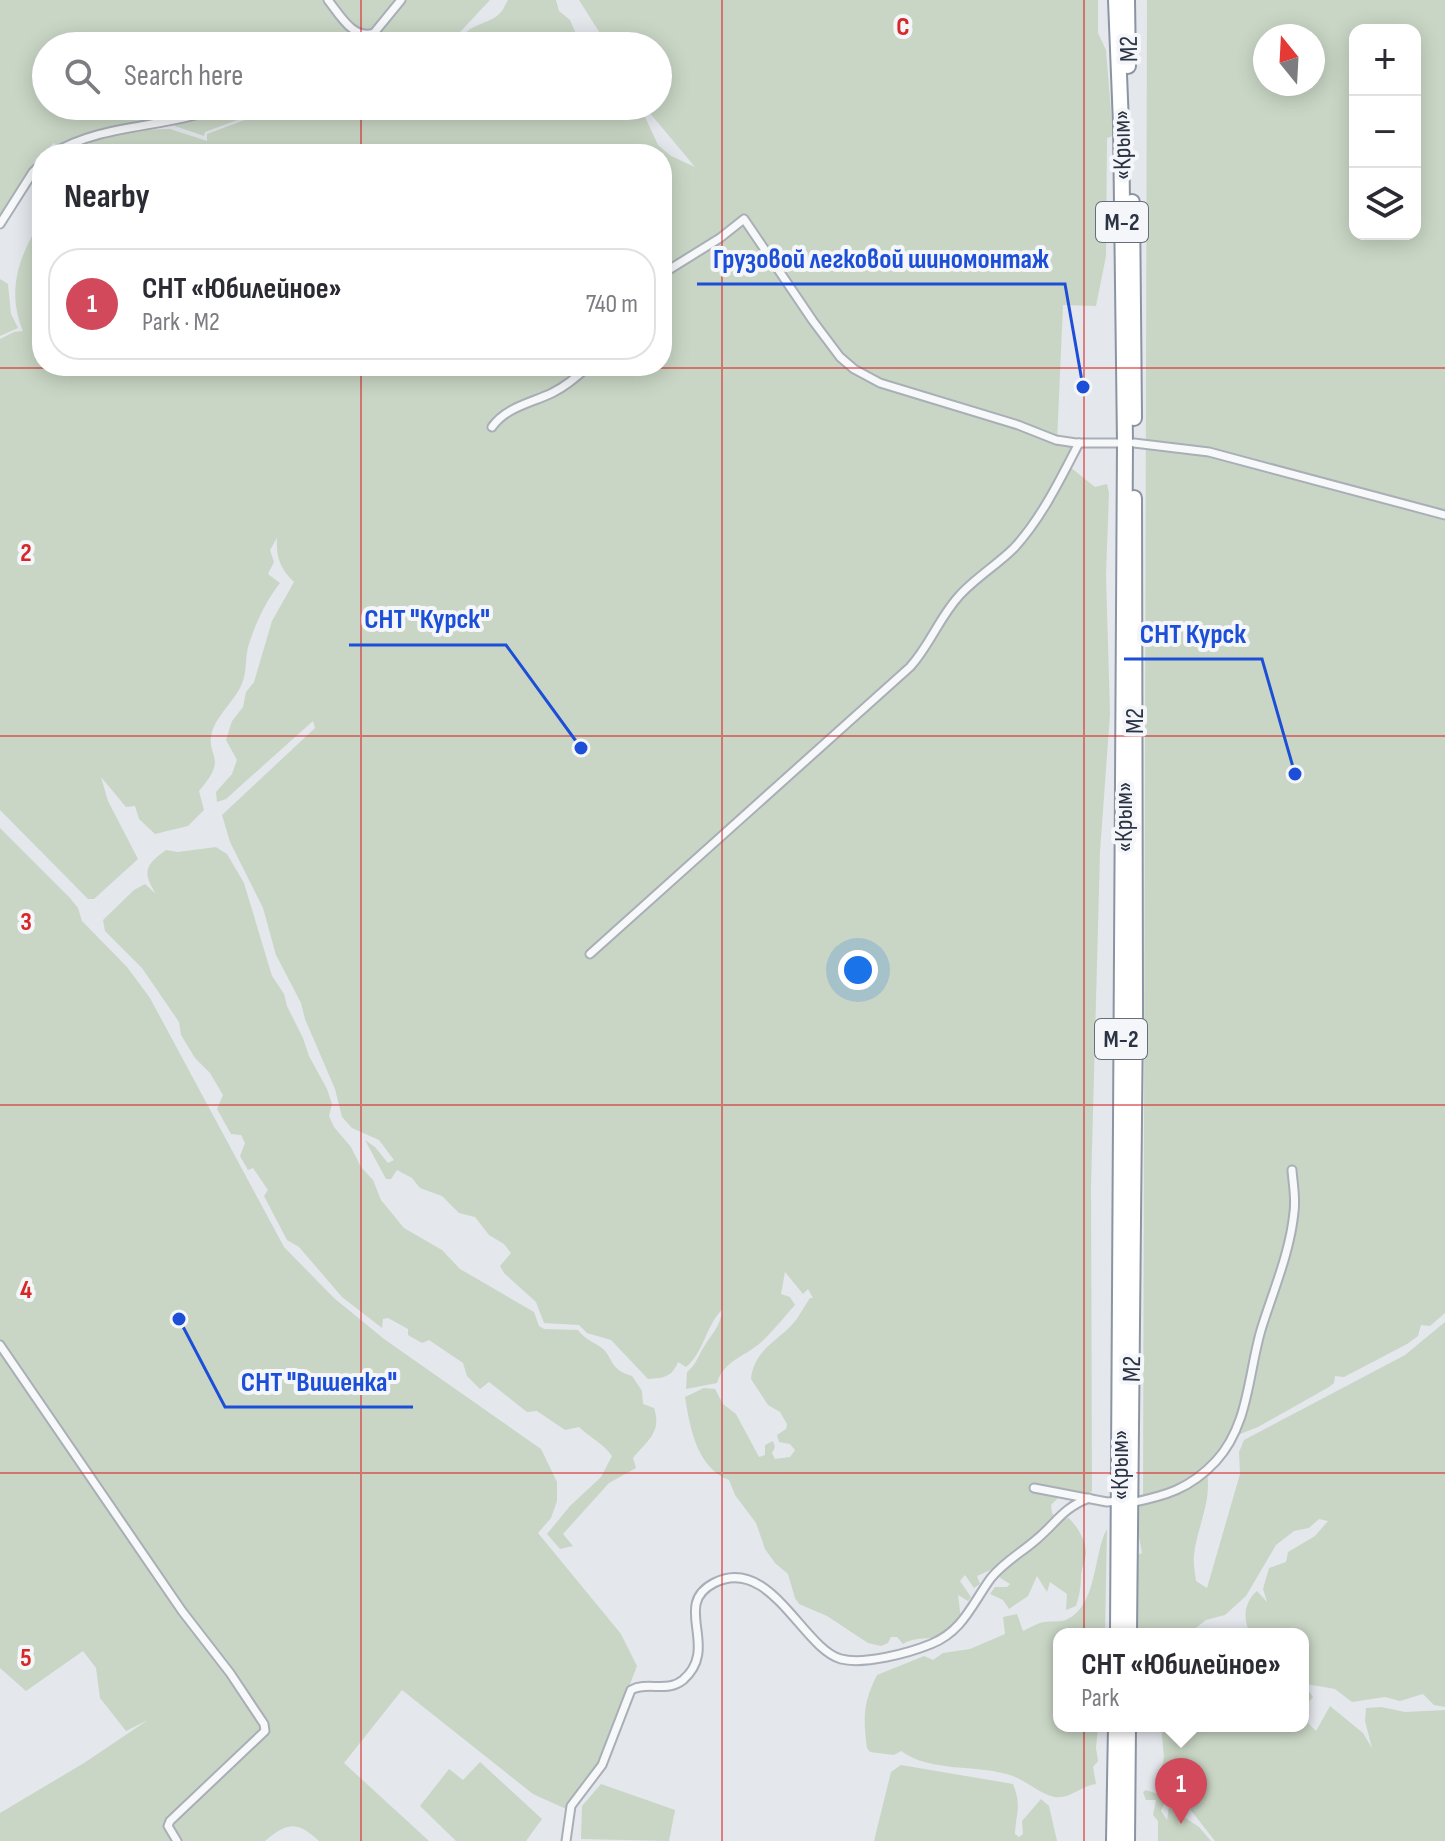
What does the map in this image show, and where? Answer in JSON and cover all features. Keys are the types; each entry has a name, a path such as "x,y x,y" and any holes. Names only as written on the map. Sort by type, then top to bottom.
{"highway":[{"name":"«Крым»","path":"1116,0 1130,443 1124,1502 1118,1628"},
{"name":"М2","path":"1127,0 1134,302 1130,443"},
{"path":"1124,1502 1129,1628"},
{"path":"1114,1841 1116,1732"},
{"path":"1127,1841 1128,1732"}],"street":[{"path":"328,0 357,32"},
{"path":"375,32 401,0"},
{"path":"77,144 107,132 172,120"},
{"path":"0,224 32,174"},
{"path":"672,267 744,219 840,357 854,369 880,383 1006,421 1056,440 1130,443 1209,452 1445,515"},
{"path":"492,427 499,417 562,388 576,376"},
{"path":"590,954 910,667 929,644 960,594 1018,544 1079,443"},
{"path":"1034,1488 1124,1502 1178,1491 1216,1461 1231,1440 1249,1389 1261,1331 1290,1237 1295,1201 1292,1170"},
{"path":"0,1345 182,1611 230,1673 264,1724 265,1731 170,1821 168,1826 177,1841"},
{"path":"566,1841 571,1806 602,1765 631,1690 638,1685 672,1686 691,1670 699,1650 694,1607 702,1593 714,1583 735,1578 757,1585 787,1608 816,1641 839,1659 861,1660 910,1651 934,1643 959,1627 990,1581 1011,1557 1038,1539 1067,1509 1089,1498"}],"green space":[{"path":"0,0 398,0 371,32 32,32 32,120 156,120 105,130 66,144 32,144 32,165 0,217"},
{"path":"403,0 490,0 460,32 370,32"},
{"path":"508,0 556,0 559,11 570,20 575,32 467,32 502,11"},
{"path":"579,0 1098,0 1098,33 1106,50 1113,136 1107,138 1106,256 1096,306 1063,305 1057,442 1074,447 1070,467 1095,487 1107,484 1109,493 1106,575 1110,714 1100,852 1091,1186 1092,1491 1082,1499 1057,1495 1058,1498 1051,1505 1052,1513 1059,1520 1069,1518 1081,1534 1086,1549 1076,1606 1066,1610 1067,1594 1050,1582 1047,1592 1037,1576 1028,1596 1009,1609 1003,1600 990,1594 995,1587 1010,1584 999,1577 1005,1570 997,1567 977,1576 980,1584 974,1588 965,1575 960,1581 971,1597 968,1601 958,1595 961,1619 939,1635 903,1644 897,1637 891,1637 888,1643 881,1646 868,1643 827,1616 799,1604 788,1574 765,1549 756,1523 735,1495 729,1480 718,1474 702,1457 685,1397 704,1388 715,1389 723,1404 736,1414 759,1457 765,1455 765,1445 773,1441 775,1459 790,1457 795,1450 790,1444 779,1442 777,1435 786,1429 787,1424 780,1412 768,1405 751,1379 753,1368 763,1352 790,1327 813,1298 808,1289 803,1294 785,1272 781,1294 790,1297 795,1305 764,1340 724,1370 717,1383 686,1389 687,1372 717,1326 723,1309 686,1367 678,1362 667,1376 648,1379 611,1340 587,1333 579,1325 544,1323 536,1302 500,1266 511,1253 504,1244 489,1235 475,1217 459,1213 442,1196 420,1188 412,1178 397,1170 391,1179 386,1179 365,1140 388,1163 394,1160 379,1140 352,1128 342,1117 335,1089 301,1003 276,955 263,908 230,842 222,815 315,728 313,721 226,799 217,802 216,792 232,774 237,760 226,740 232,721 243,707 246,692 254,682 272,621 294,582 280,562 277,538 270,550 274,562 268,574 280,583 255,628 240,687 213,729 211,745 215,763 199,791 204,810 188,826 155,834 139,819 135,806 126,807 101,777 108,801 138,859 94,899 88,899 0,810 0,339 23,331 15,287 21,260 32,237 32,376 672,376 672,156 695,167 656,120 672,120 672,32 599,32"},
{"path":"1147,0 1445,0 1445,1313 1430,1326 1421,1325 1418,1336 1407,1344 1344,1377 1335,1376 1334,1383 1329,1387 1258,1427 1230,1438 1205,1467 1175,1489 1143,1499"},
{"path":"168,120 237,120 205,132 204,136 175,126"},
{"path":"244,120 646,120 658,144 89,144 92,140 132,130 170,129 207,141 207,134"},
{"path":"0,279 8,284 11,314 18,328 0,336"},
{"path":"0,828 70,898 78,908 82,921 127,967 150,998 284,1247 334,1298 384,1339 541,1449 557,1482 557,1501 551,1518 538,1533 621,1634 637,1666 599,1764 566,1809 533,1794 402,1690 344,1763 429,1841 319,1841 305,1830 292,1826 265,1841 0,1841 0,1813 148,1720 126,1731 100,1698 96,1668 83,1651 26,1691 0,1668"},
{"path":"216,847 227,854 244,883 272,976 284,994 309,1056 327,1089 332,1104 329,1116 334,1127 373,1180 381,1200 404,1228 442,1250 460,1269 534,1312 539,1326 544,1329 578,1330 599,1346 618,1370 632,1376 642,1391 643,1404 654,1408 655,1430 633,1458 636,1468 609,1483 563,1534 573,1546 560,1549 547,1534 570,1506 601,1477 612,1456 579,1427 565,1430 537,1411 527,1412 489,1382 480,1389 467,1376 463,1363 429,1340 422,1343 408,1335 408,1329 388,1318 383,1319 382,1328 342,1297 299,1247 287,1240 264,1196 268,1190 253,1168 248,1170 240,1156 245,1143 241,1135 231,1134 217,1109 223,1095 210,1073 195,1058 181,1035 179,1022 142,968 105,931 103,920 134,890 145,884 156,894 147,874 159,855 166,850 178,852"},
{"path":"1445,1322 1445,1707 1434,1705 1423,1694 1400,1701 1385,1697 1352,1702 1335,1689 1309,1685 1309,1628 1248,1628 1246,1611 1253,1595 1257,1591 1267,1602 1263,1589 1269,1568 1286,1562 1288,1552 1315,1536 1328,1521 1319,1519 1309,1528 1294,1531 1276,1545 1246,1596 1225,1615 1206,1620 1196,1628 1134,1628 1133,1557 1142,1553 1134,1510 1172,1497 1207,1473 1208,1494 1194,1561 1196,1581 1207,1588 1240,1474 1239,1452 1244,1440 1405,1355"},
{"path":"1107,1529 1105,1628 1053,1628 1053,1732 1097,1732 1098,1761 1093,1767 1096,1784 1055,1797 1016,1777 997,1772 926,1762 901,1751 894,1755 870,1752 867,1748 865,1710 877,1675 924,1656 933,1660 943,1653 970,1649 1005,1634 1003,1617 1017,1614 1023,1631 1043,1622 1066,1620 1084,1603"},
{"path":"1330,1706 1363,1733 1372,1748 1365,1721 1366,1708 1381,1707 1405,1712 1445,1710 1445,1841 1215,1841 1178,1794 1158,1788 1164,1757 1162,1732 1309,1732 1309,1724 1316,1731"},
{"path":"480,1762 542,1819 526,1841 456,1841 420,1806 449,1769 463,1780"},
{"path":"901,1765 1013,1784 1018,1804 1015,1834 1019,1837 1023,1834 1022,1821 1041,1799 1049,1806 1057,1841 874,1841 891,1772"},
{"path":"601,1784 675,1810 669,1841 581,1839 582,1806"},
{"path":"1146,1790 1167,1797 1161,1811 1167,1820 1169,1807 1199,1827 1211,1841 1158,1841 1158,1821 1153,1815 1156,1800 1146,1800 1143,1792"}],"place":[{"name":"Грузовой легковой шиномонтаж","path":"1083,387"},
{"name":"СНТ \"Курск\"","path":"581,748"},
{"name":"СНТ Курск","path":"1295,774"},
{"name":"СНТ \"Вишенка\"","path":"179,1319"},
{"name":"СНТ «Юбилейное»","path":"1181,1824"}]}
